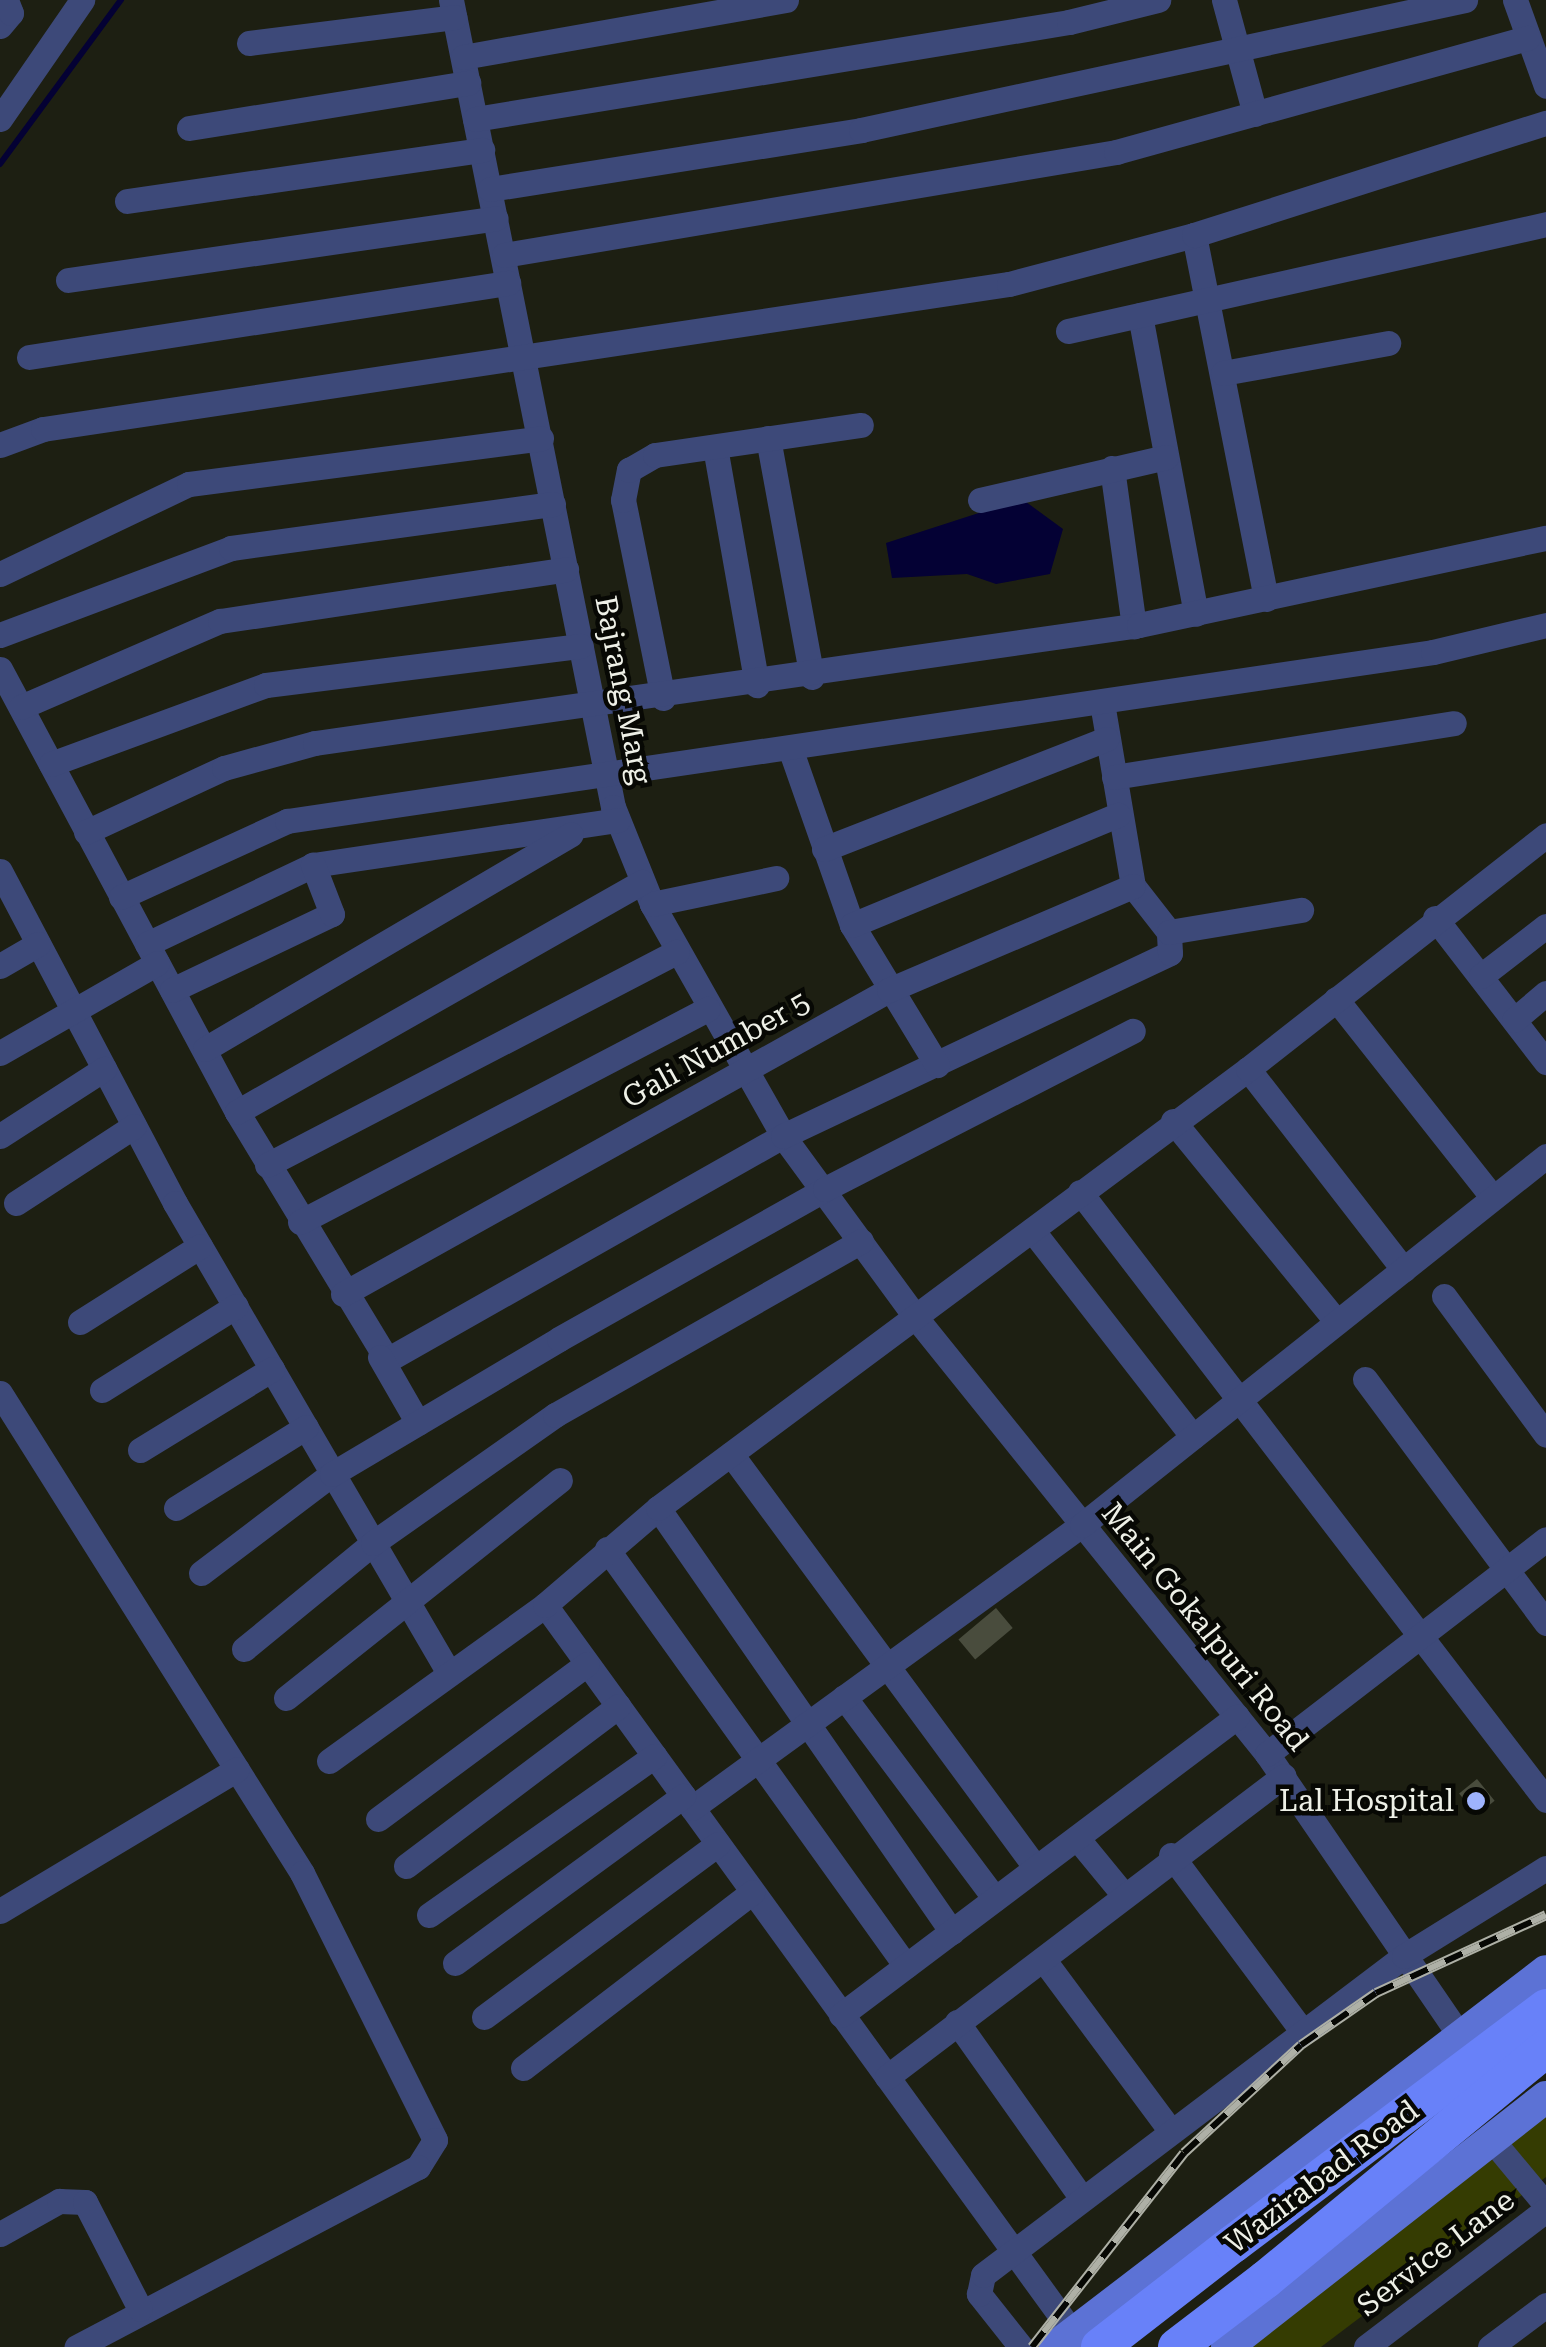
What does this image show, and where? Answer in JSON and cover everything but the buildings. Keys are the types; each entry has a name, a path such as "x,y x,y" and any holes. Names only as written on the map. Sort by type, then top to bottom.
{"highway":[{"name":"Wazirabad Road","path":"1076,2342 1546,2008"},
{"name":"Wazirabad Road","path":"1178,2347 1546,2048"}],"main road":[{"path":"1076,2342 1546,1971"},
{"path":"1400,2084 1397,2111 1411,2136 1456,2169"},
{"path":"1227,2347 1546,2097"}],"street":[{"path":"0,26 11,12 6,0"},
{"path":"3,114 82,0"},
{"path":"463,57 786,0"},
{"path":"475,119 1070,22 1158,0"},
{"path":"1224,0 1255,114"},
{"path":"490,189 861,130 1465,0"},
{"path":"1515,0 1546,86"},
{"path":"249,43 453,8"},
{"name":"Bajrang Marg","path":"453,8 618,820 677,952 744,1072 783,1136 917,1319"},
{"path":"504,255 1116,152 1528,38"},
{"path":"190,128 468,83"},
{"path":"0,445 44,429 1009,284 1194,235 1546,123"},
{"path":"127,201 482,150"},
{"path":"68,280 496,218"},
{"path":"1068,330 1546,224"},
{"path":"1194,235 1266,599"},
{"path":"29,356 508,283"},
{"path":"1140,316 1196,614"},
{"path":"1223,374 1388,343"},
{"path":"663,698 624,483 655,455 860,424"},
{"path":"0,574 189,484 541,438"},
{"path":"768,438 812,676"},
{"path":"714,447 756,684"},
{"path":"980,500 1166,457"},
{"path":"1112,468 1134,626"},
{"path":"0,635 231,548 554,504"},
{"path":"86,832 259,755 1134,626 1546,538"},
{"path":"21,707 220,620 566,569"},
{"path":"121,897 287,821 790,751 1433,652 1546,624"},
{"path":"51,764 266,686 581,646"},
{"path":"0,669 237,1112 418,1423"},
{"path":"380,1357 396,1356 783,1136 937,1065 1072,994 1163,959 1173,944 1169,932 1132,886 1102,702"},
{"path":"1114,777 1454,723"},
{"path":"824,849 1106,739"},
{"path":"790,751 852,925 937,1065"},
{"path":"852,925 1118,815"},
{"path":"0,1053 152,954 313,865 618,820"},
{"path":"205,1049 583,826"},
{"path":"329,1761 545,1605 658,1508 1248,1069 1435,918 1546,835"},
{"path":"172,990 332,914 313,865"},
{"path":"237,1112 648,893 776,878"},
{"path":"3,883 200,1246 450,1673"},
{"name":"Gali Number 5","path":"344,1294 889,990 1132,886"},
{"path":"1169,932 1300,910"},
{"path":"1435,918 1546,1062"},
{"path":"1481,976 1546,926"},
{"path":"0,966 38,944"},
{"path":"267,1165 677,952"},
{"path":"1514,1020 1546,993"},
{"path":"1336,999 1493,1198"},
{"path":"300,1222 708,1009"},
{"path":"201,1573 333,1474 418,1423 825,1189 1133,1031"},
{"path":"0,1136 104,1069"},
{"path":"1248,1069 1404,1270"},
{"path":"1174,1121 1338,1322"},
{"path":"16,1202 134,1126"},
{"path":"455,1964 688,1802 756,1762 1082,1525 1546,1156"},
{"path":"1080,1192 1546,1800"},
{"path":"1032,1230 1193,1437"},
{"path":"244,1649 373,1543 554,1414 861,1242"},
{"path":"80,1322 200,1246"},
{"path":"1444,1296 1546,1435"},
{"path":"102,1390 236,1306"},
{"name":"Main Gokalpuri Road","path":"917,1319 1284,1776 1460,2036"},
{"path":"140,1450 272,1369"},
{"path":"1365,1380 1546,1623"},
{"path":"0,1394 302,1874 433,2130 434,2149 418,2167 140,2309 77,2347"},
{"path":"176,1508 306,1427"},
{"path":"732,1454 1036,1868"},
{"path":"286,1698 410,1605 560,1480"},
{"path":"658,1508 803,1727 952,1932"},
{"path":"1267,1754 1546,1539"},
{"path":"607,1549 756,1762 906,1966"},
{"path":"545,1605 1076,2342"},
{"path":"378,1819 587,1664"},
{"path":"844,1697 995,1899"},
{"path":"406,1866 618,1706"},
{"path":"842,2015 1237,1717"},
{"path":"428,1915 654,1756"},
{"path":"0,1911 237,1769"},
{"path":"886,2077 1043,1959 1171,1855 1284,1776"},
{"path":"1077,1838 1123,1894"},
{"path":"484,2017 718,1844"},
{"path":"1171,1855 1302,2031"},
{"path":"1021,2347 976,2285 1012,2250 1404,1956 1546,1868"},
{"path":"523,2068 752,1892"},
{"path":"1043,1959 1170,2130"},
{"path":"957,2022 1080,2196"},
{"path":"1492,2140 1546,2208"},
{"path":"0,2234 59,2202 84,2202 140,2309"},
{"name":"Service Lane","path":"1366,2347 1546,2208"},
{"path":"1490,2347 1546,2305"}],"green space":[{"path":"1546,2115 1546,2177 1321,2347 1238,2347"}],"shaded area":[{"path":"1022,499 1063,529 1050,574 996,584 967,574 892,578 886,543"}],"waterway":[{"path":"0,164 121,0"}],"railway":[{"path":"1032,2347 1184,2153 1301,2045 1376,1993 1546,1915"}],"place":[{"name":"Lal Hospital","path":"1476,1801"}]}
